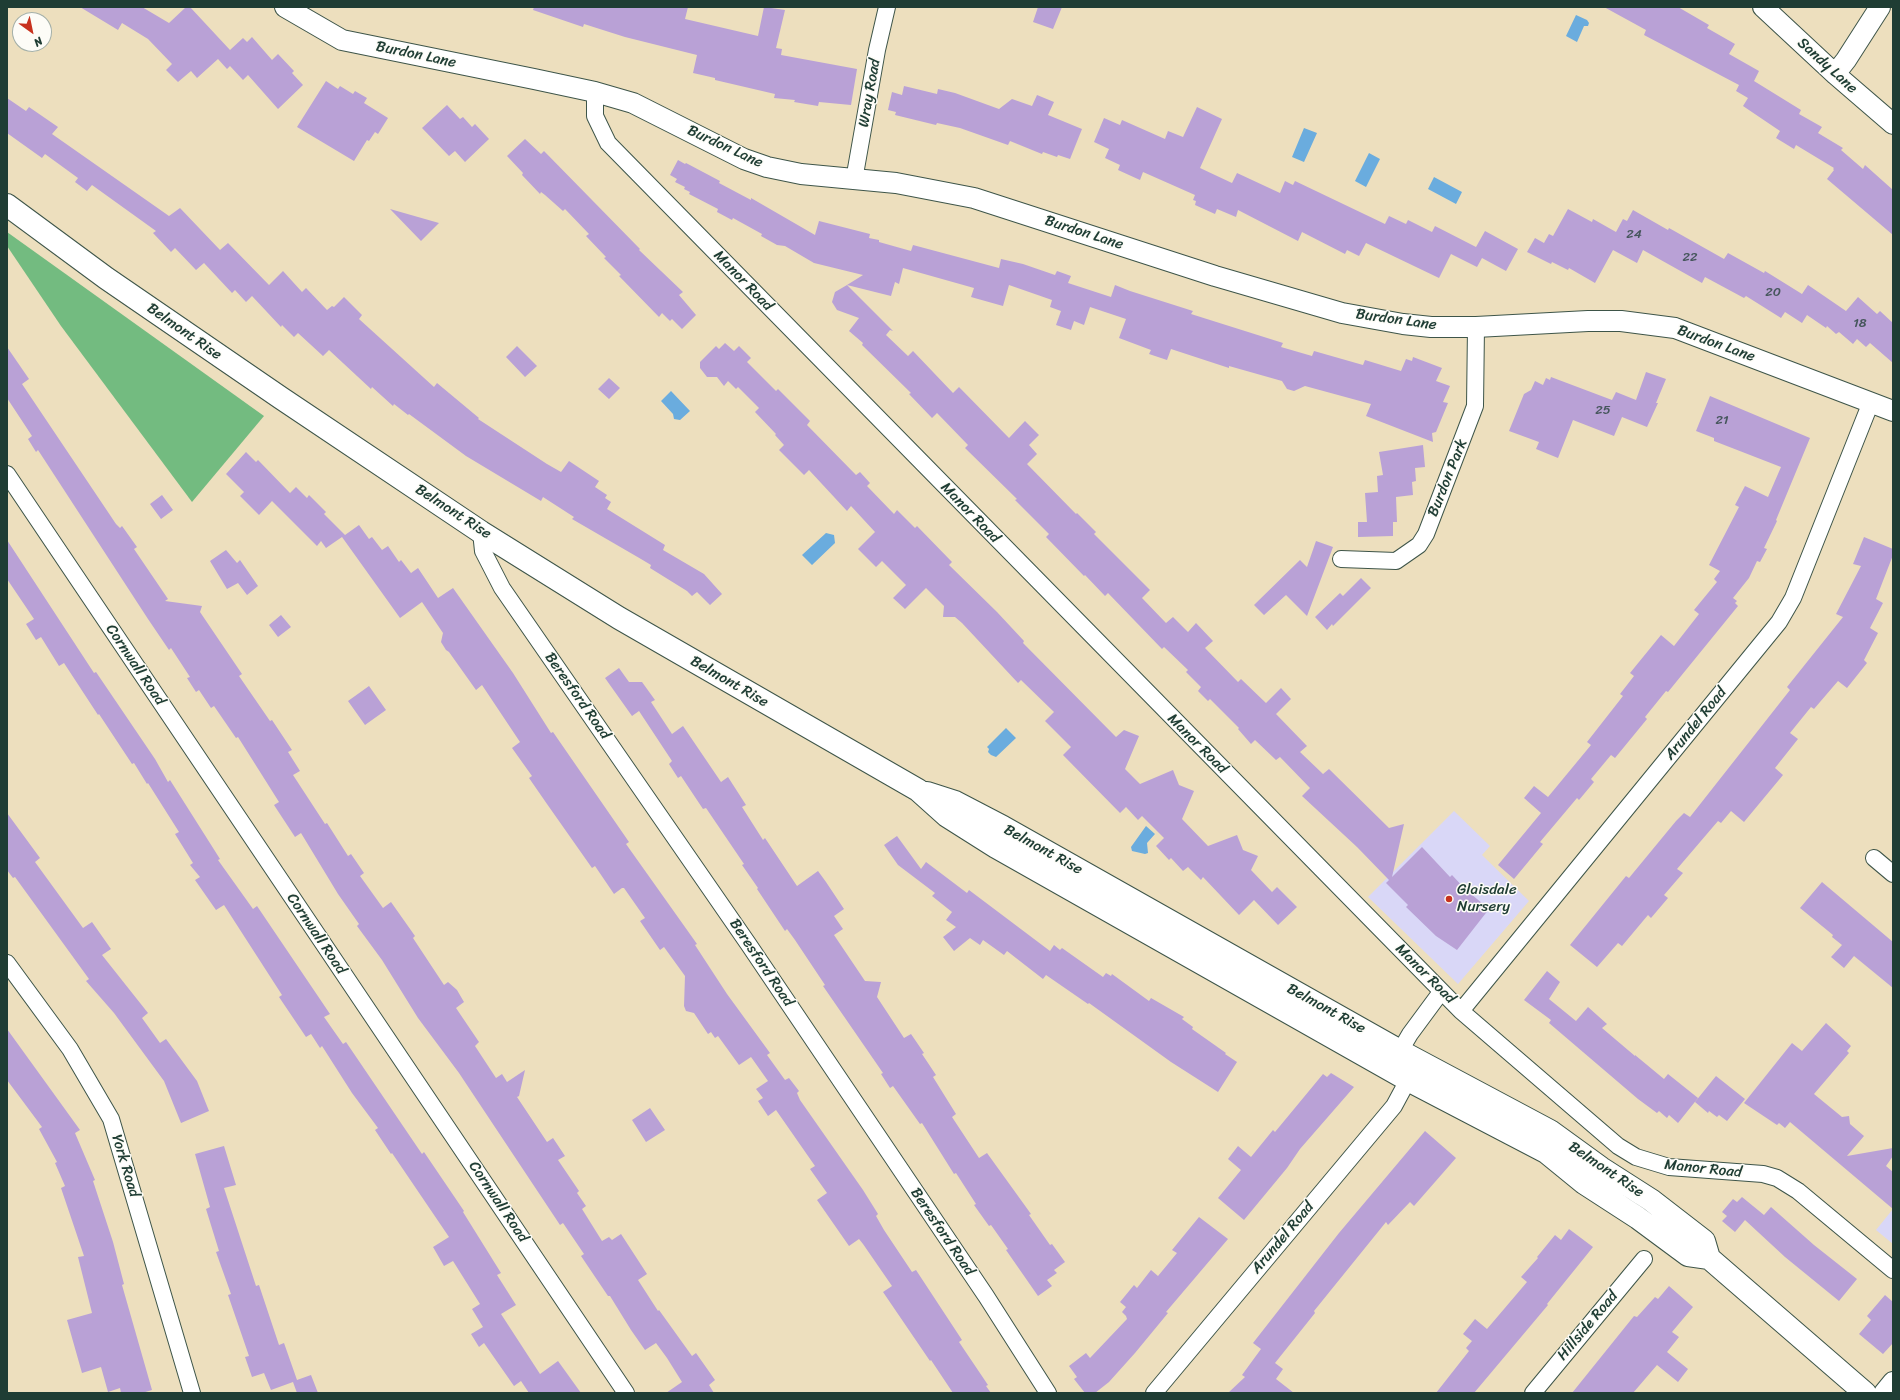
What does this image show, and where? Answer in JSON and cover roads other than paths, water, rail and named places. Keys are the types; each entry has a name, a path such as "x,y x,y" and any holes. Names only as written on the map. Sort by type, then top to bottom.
{"highway":[{"name":"Belmont Rise","path":"7,205 112,282 287,402 481,532 626,622 918,790 955,802 1003,827 1400,1051 1550,1131 1601,1168 1651,1200 1704,1241 1709,1258"},
{"name":"Belmont Rise","path":"918,790 947,816 996,847 1408,1080 1546,1152 1584,1183 1638,1218 1688,1255 1709,1258 1865,1393"}],"street":[{"name":"Burdon Lane","path":"285,7 342,40 594,92 633,103 744,159 767,167 801,174 896,183 974,198 1215,276 1342,312 1403,324 1431,327 1476,327 1588,321 1621,321 1675,328 1893,411"},
{"name":"Wray Road","path":"854,180 877,50 887,7"},
{"name":"Sandy Lane","path":"1763,7 1835,74 1893,124"},
{"path":"1835,74 1846,60 1880,7"},
{"name":"Manor Road","path":"594,92 596,116 608,143 1461,1011 1612,1140 1636,1157 1669,1167 1763,1174 1777,1178 1798,1191 1893,1270"},
{"name":"Burdon Park","path":"1341,559 1396,561 1419,545 1426,534 1475,406 1476,327"},
{"name":"Arundel Road","path":"1461,1011 1779,622 1793,598 1871,402"},
{"name":"Cornwall Road","path":"7,474 626,1393"},
{"name":"Beresford Road","path":"481,532 482,551 502,588 749,945 986,1296 1048,1393"},
{"path":"1874,858 1893,874"},
{"name":"York Road","path":"7,963 70,1049 111,1119 192,1393"},
{"path":"1400,1051 1410,1034 1442,992"},
{"name":"Arundel Road","path":"1154,1393 1394,1106 1408,1080"},
{"name":"Hillside Road","path":"1533,1393 1644,1259"},
{"path":"1884,1393 1893,1382"}],"water":[{"path":"1576,15 1587,20 1589,23 1588,26 1584,26 1577,42 1566,36"},
{"path":"1304,128 1317,133 1304,162 1292,157"},
{"path":"1369,153 1380,159 1366,187 1355,181"},
{"path":"1434,177 1462,192 1456,204 1428,189"},
{"path":"671,391 690,411 680,420 674,419 673,414 661,401"},
{"path":"826,533 834,535 835,543 812,565 802,555"},
{"path":"1006,728 1016,738 996,757 991,755 988,752 989,749 987,747"},
{"path":"1146,826 1155,834 1147,843 1148,853 1145,854 1132,851 1131,847"}],"place":[{"name":"Glaisdale Nursery","path":"1449,899"}]}
